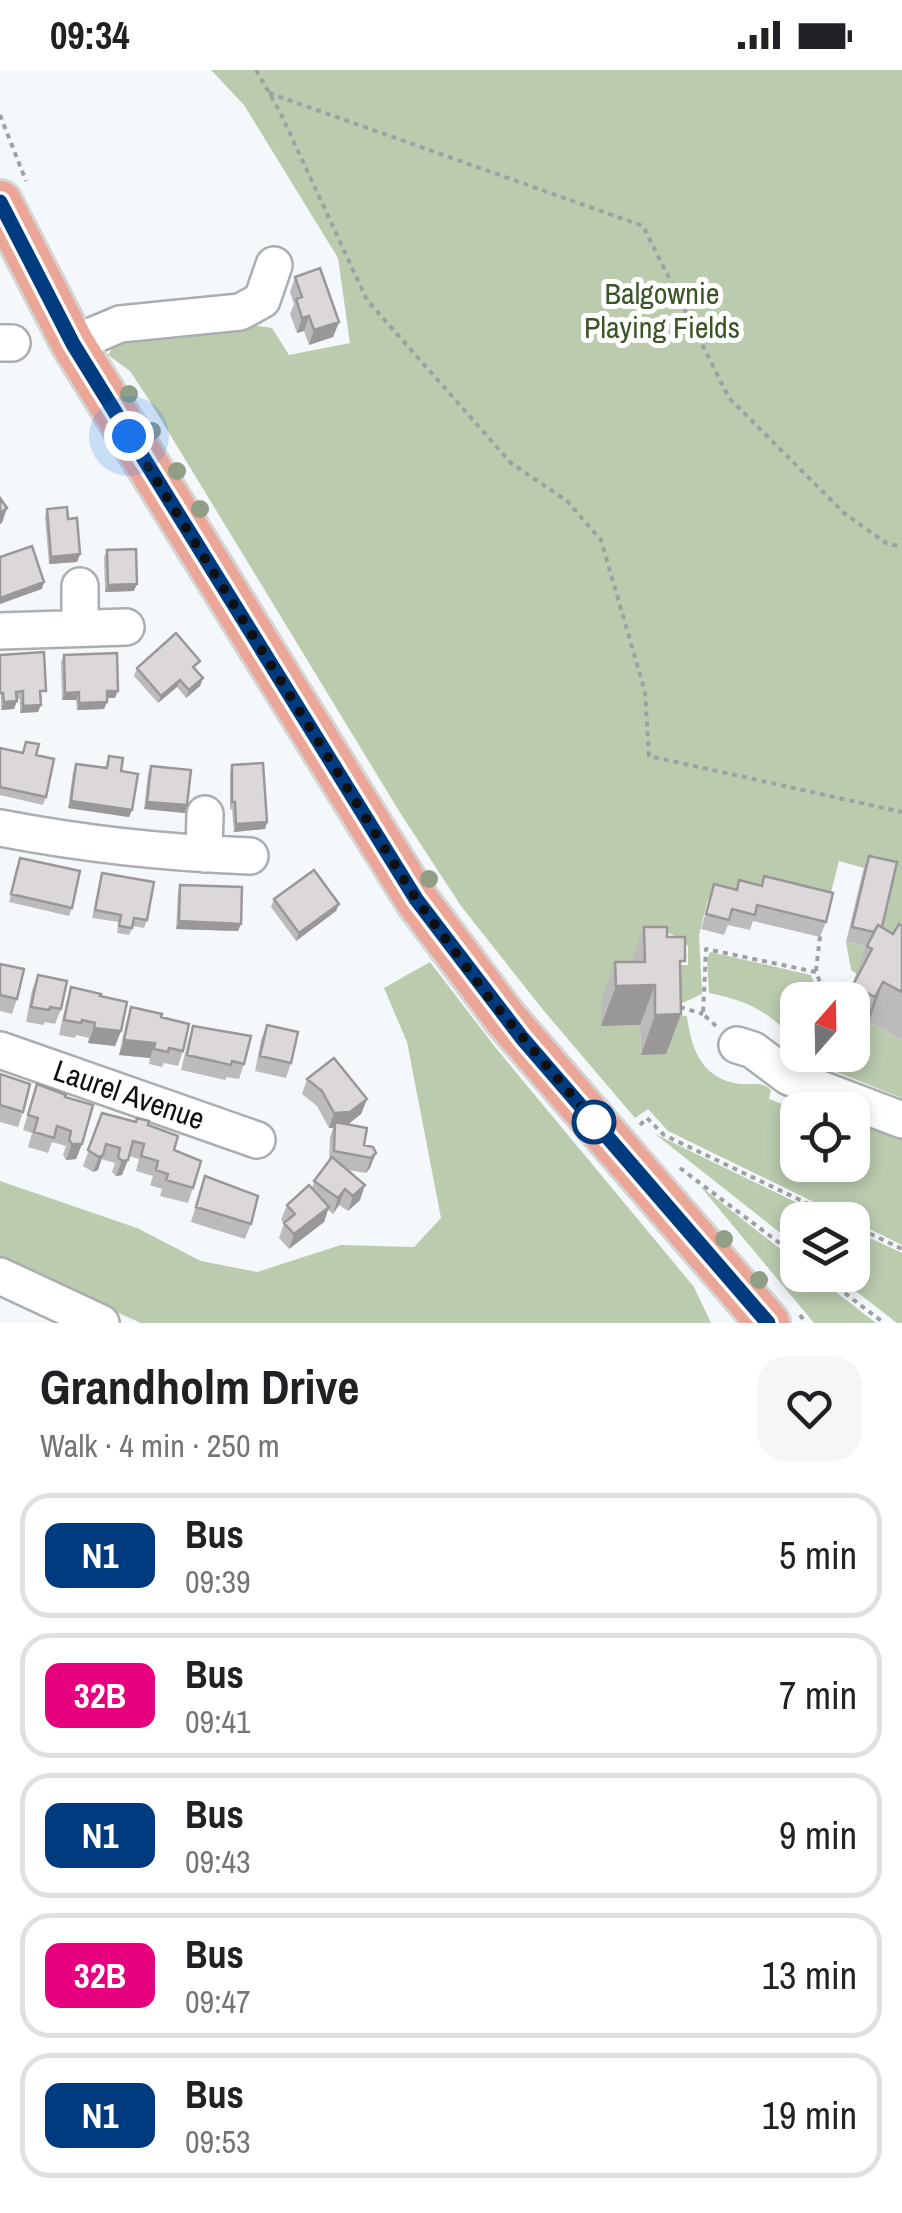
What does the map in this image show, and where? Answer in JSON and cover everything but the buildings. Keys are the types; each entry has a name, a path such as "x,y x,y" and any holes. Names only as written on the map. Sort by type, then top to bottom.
{"main road":[{"path":"0,202 73,344 416,899 527,1044 768,1323"}],"street":[{"path":"73,344 120,324 240,312 262,300 274,266"},
{"path":"80,586 80,628"},
{"path":"0,631 126,627"},
{"path":"204,854 206,814"},
{"path":"0,828 80,842 250,856"},
{"path":"737,1045 753,1050 789,1078 902,1120"},
{"name":"Laurel Avenue","path":"0,1050 257,1140"},
{"path":"0,1276 101,1323"}],"path":[{"path":"256,70 367,300 510,463 567,502 601,540 644,692 649,756 902,812"},
{"path":"270,94 643,226 729,398 844,513 886,543 902,547"},
{"path":"820,982 815,956 822,926"},
{"path":"703,1014 706,949 816,972"},
{"path":"677,1007 703,1014 737,1045"},
{"path":"637,1128 647,1118 664,1136 804,1202"},
{"path":"672,1162 780,1244"},
{"path":"870,1234 902,1249"},
{"path":"843,1292 884,1323"}],"green space":[{"name":"Balgownie Playing Fields","path":"211,70 902,70 902,974 858,975 851,970 846,942 875,948 864,868 839,861 827,908 708,899 699,935 702,994 680,1004 679,965 688,965 688,946 661,930 674,966 601,1003 602,1026 640,1025 641,1055 666,1014 687,1016 696,1051 708,1070 728,1081 764,1085 771,1090 769,1099 780,1103 780,1182 870,1182 870,1119 902,1127 902,1245 870,1229 870,1202 814,1202 668,1131 648,1109 635,1118 461,906 146,395 130,371 108,355 119,337 218,320 272,328 289,355 350,343 338,258 244,105"},
{"path":"710,952 811,975 814,982 780,982 780,1026 758,1009 709,993"},
{"path":"430,962 495,1047 694,1287 711,1323 141,1323 0,1260 0,1181 137,1228 201,1261 257,1272 341,1245 414,1247 441,1218 407,1042 384,988"},
{"path":"870,1023 902,1040 902,1098 837,1072 870,1072"},
{"path":"655,1134 796,1202 780,1202 780,1233"},
{"path":"700,1186 780,1249 780,1282"},
{"path":"870,1238 902,1253 902,1323 857,1292 870,1292"},
{"path":"788,1292 836,1292 876,1323 814,1323"}],"bus line":[{"name":"N1","path":"0,202 20,248 73,344 416,899 522,1038 768,1323"}],"route":[{"path":"129,436 416,899 490,999 594,1122"}]}
